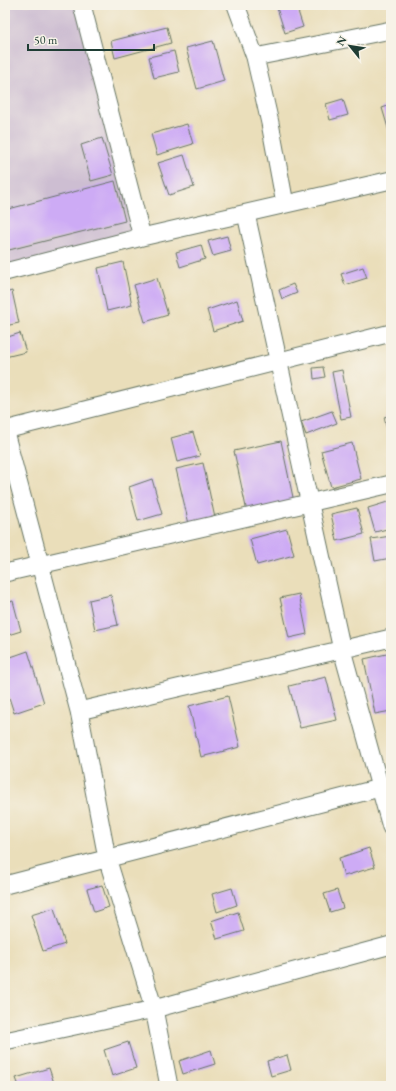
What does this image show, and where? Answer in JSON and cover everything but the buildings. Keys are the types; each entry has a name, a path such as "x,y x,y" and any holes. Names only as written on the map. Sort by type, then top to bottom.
{"street":[{"path":"82,5 142,237"},
{"path":"236,5 255,57 270,123 285,204"},
{"path":"255,57 391,30"},
{"path":"5,272 142,237 391,180"},
{"path":"246,214 342,650 386,786 391,827"},
{"path":"169,1086 154,1009 108,858 79,711 5,431 278,363 391,333"},
{"path":"5,573 391,484"},
{"path":"79,711 391,638"},
{"path":"5,885 386,786"},
{"path":"5,1041 154,1009 391,945"}],"shaded area":[{"path":"5,5 81,5 142,237 5,271"}]}
